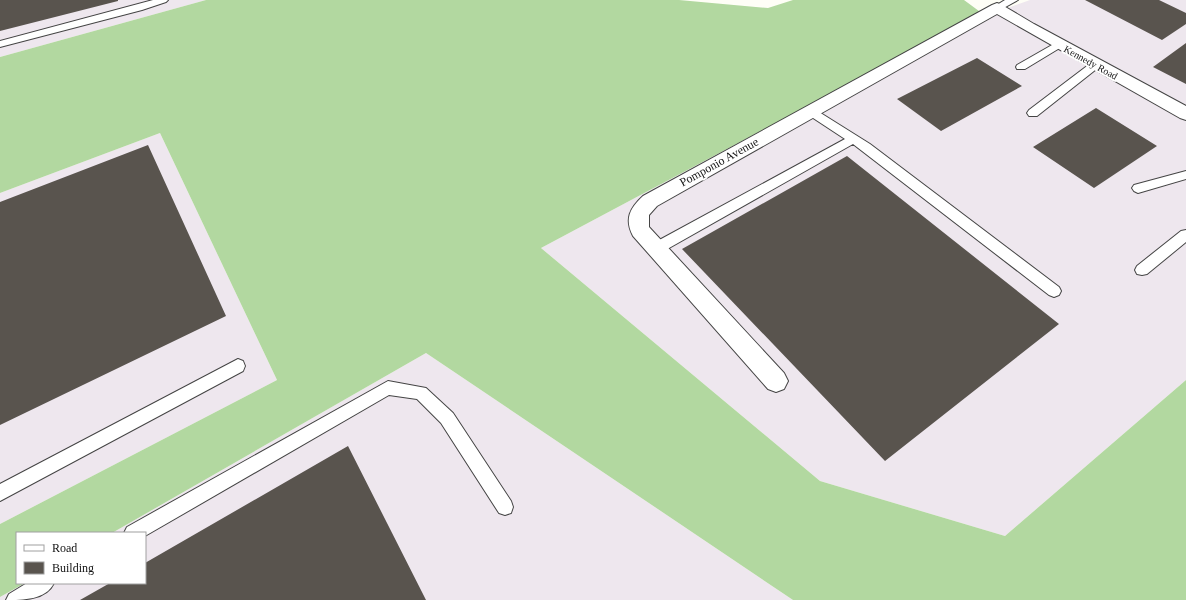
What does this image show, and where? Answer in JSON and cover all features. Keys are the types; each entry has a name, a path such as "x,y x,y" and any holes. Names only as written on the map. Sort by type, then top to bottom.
{"street":[{"name":"Kennedy Road","path":"1005,4 1059,44 1186,114"},
{"name":"Pomponio Avenue","path":"776,381 640,230 637,221 640,210 650,201 1005,4"}],"lane":[{"path":"0,44 139,8 163,0"},
{"path":"1021,66 1059,44"},
{"path":"1033,113 1095,65"},
{"path":"811,111 853,139 1054,291"},
{"path":"657,248 853,139"},
{"path":"1138,188 1186,176"},
{"path":"1142,270 1186,235"},
{"path":"0,493 238,366"},
{"path":"135,532 388,388 421,393 447,418 505,507"},
{"path":"15,600 43,584"}],"shaded area":[{"path":"0,0 206,0 0,57"},
{"path":"1030,0 1186,0 1186,380 1005,536 820,481 541,248 960,25"},
{"path":"160,133 277,380 0,524 0,193"},
{"path":"426,353 793,600 0,600 0,597 23,584 146,584 146,532 114,532"}],"green space":[{"path":"206,0 679,0 768,8 793,0 964,0 983,14 541,248 820,481 1005,536 1186,380 1186,600 793,600 426,353 114,532 16,532 16,584 23,584 0,597 0,524 277,380 160,133 0,193 0,57"}],"building":[{"path":"0,0 118,0 118,1 0,31"},
{"path":"1085,0 1159,0 1186,13 1186,24 1162,40"},
{"path":"1186,43 1186,84 1153,67"},
{"path":"977,58 1022,86 941,131 897,99"},
{"path":"1096,108 1157,146 1094,188 1033,147"},
{"path":"148,145 226,316 0,425 0,202"},
{"path":"847,156 1059,324 885,461 682,249"},
{"path":"348,446 426,600 80,600 108,584 146,584 146,562"}]}
